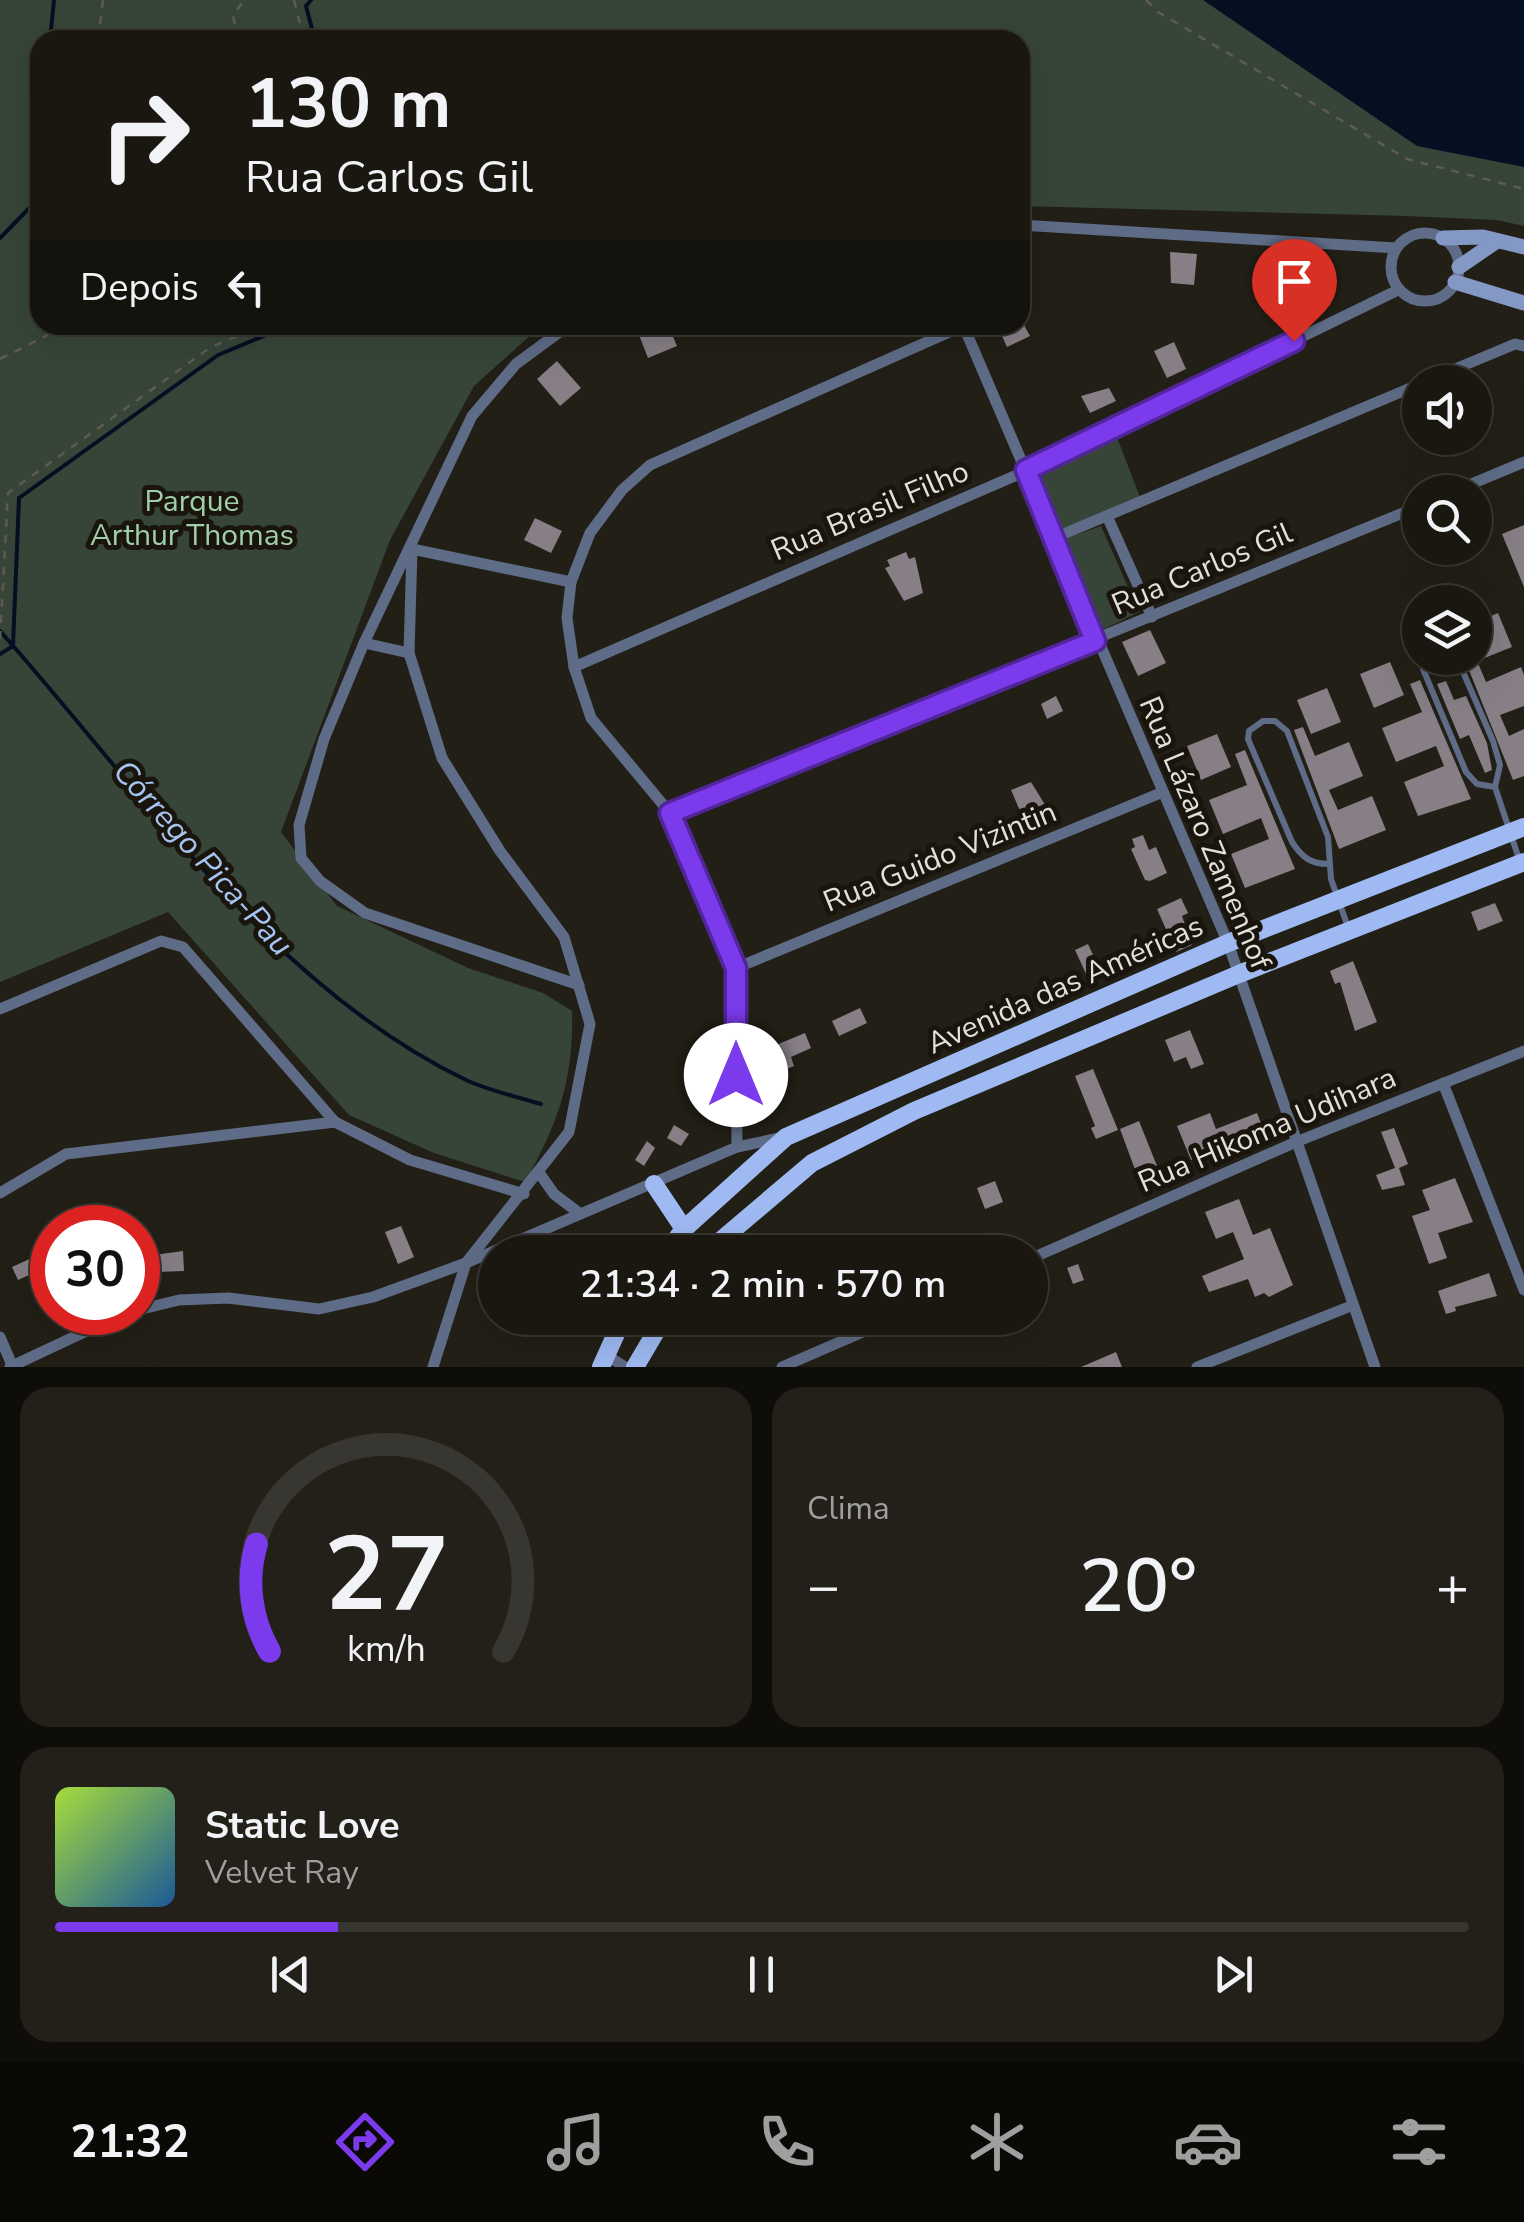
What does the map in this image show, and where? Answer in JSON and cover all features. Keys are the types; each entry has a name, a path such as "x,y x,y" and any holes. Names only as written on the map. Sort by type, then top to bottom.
{"main road":[{"name":"Avenida das Américas","path":"679,1235 786,1137 1228,943 1516,830"},
{"name":"Avenida das Américas","path":"726,1235 812,1163 914,1111 1240,974 1522,863"},
{"path":"654,1184 684,1229"},
{"path":"603,1360 615,1335"},
{"path":"634,1367 654,1335"}],"street":[{"path":"1030,225 1396,248 1422,233 1442,238 1467,236 1524,247"},
{"path":"1442,238 1456,253 1457,274"},
{"path":"1396,248 1390,270 1398,290 1426,302 1446,295 1457,274 1498,241"},
{"path":"1457,274 1524,303"},
{"name":"Rua Brasil Filho","path":"574,667 1026,470 1398,290"},
{"path":"555,335 516,364 472,416 364,643 324,738 299,825 302,858 334,893 365,914 579,986"},
{"path":"736,1147 736,968 670,813 591,718 574,667 567,618 571,582 590,533 622,490 650,465 945,335"},
{"name":"Rua Lázaro Zamenhof","path":"969,335 1095,641 1228,943 1375,1367"},
{"path":"1465,365 1515,344 1524,346"},
{"path":"1054,538 1402,391"},
{"path":"1492,475 1524,462"},
{"name":"Rua Carlos Gil","path":"670,813 1402,513"},
{"path":"1106,516 1152,617"},
{"path":"412,549 571,582"},
{"path":"412,549 408,653 442,758 500,851 564,937 590,1024 569,1132 540,1174 466,1263 432,1367"},
{"path":"364,643 408,653"},
{"name":"Rua Guido Vizintin","path":"736,968 1163,792"},
{"path":"0,1009 161,941 183,947 335,1122 410,1160 524,1194"},
{"name":"Rua Hikoma Udihara","path":"1048,1250 1296,1142 1524,1051"},
{"path":"1442,1084 1524,1290"},
{"path":"0,1193 66,1154 335,1122"},
{"path":"160,1305 228,1298 319,1308 373,1297 466,1263 736,1147 786,1137"},
{"path":"540,1174 554,1194 579,1212"},
{"path":"1197,1367 1351,1306"},
{"path":"0,1336 11,1366 78,1335"},
{"path":"782,1367 856,1335"},
{"path":"603,1360 625,1367"}],"lane":[{"path":"1425,675 1466,772 1477,784 1495,787"},
{"path":"1464,675 1493,741 1500,765 1495,787 1516,830 1522,863"},
{"path":"1330,864 1315,864 1302,856 1292,842 1248,739 1249,731 1263,722 1275,720 1286,731 1328,837 1337,901 1349,932"}],"path":[{"path":"99,30 103,0"},
{"path":"236,30 233,16 244,0"},
{"path":"294,0 302,30"},
{"path":"1146,0 1158,12 1407,159 1524,189"},
{"path":"0,359 47,335"},
{"path":"0,639 8,493 211,347 240,335"}],"green space":[{"name":"Parque Arthur Thomas","path":"0,0 1524,0 1524,226 1497,220 1407,216 1030,206 1030,30 30,30 30,335 531,335 474,386 390,540 281,832 337,906 468,968 543,993 572,1011 567,1079 547,1140 525,1182 434,1153 349,1115 168,912 0,982"},
{"path":"1116,435 1140,497 1059,531 1031,472"},
{"path":"1101,526 1139,612 1104,629 1059,541"}],"water":[{"path":"1203,0 1524,0 1524,167 1417,146"}],"building":[{"path":"1170,252 1197,254 1194,285 1171,283"},
{"path":"639,335 672,335 677,346 648,358"},
{"path":"1002,335 1030,336 1007,347"},
{"path":"1174,342 1186,369 1167,378 1154,351"},
{"path":"557,361 581,388 560,406 537,379"},
{"path":"1109,388 1116,401 1090,413 1081,396"},
{"path":"535,518 562,531 551,553 524,540"},
{"path":"1524,525 1524,587 1502,534"},
{"path":"906,552 909,559 915,557 923,593 904,601 885,568 890,566 887,560"},
{"path":"1498,613 1512,647 1492,655 1492,616"},
{"path":"1150,630 1166,663 1138,676 1122,642"},
{"path":"1390,662 1404,695 1374,708 1360,674"},
{"path":"1521,667 1524,706 1500,715 1509,736 1524,729 1524,776 1513,780 1471,675 1483,675 1486,682"},
{"path":"1420,680 1471,799 1418,816 1404,782 1444,766 1436,746 1396,762 1382,728 1422,712 1410,684"},
{"path":"1446,681 1454,700 1466,696 1487,743 1492,770 1485,773 1469,735 1460,739 1437,684"},
{"path":"1327,688 1341,722 1311,734 1297,700"},
{"path":"1056,696 1063,711 1047,719 1041,704"},
{"path":"1303,727 1315,756 1349,742 1363,776 1329,790 1338,810 1372,796 1386,830 1339,849 1294,730"},
{"path":"1217,734 1231,767 1201,780 1187,746"},
{"path":"1245,750 1295,869 1245,888 1231,854 1269,839 1261,818 1223,834 1209,800 1247,785 1235,754"},
{"path":"1031,782 1047,808 1023,818 1011,790"},
{"path":"1143,835 1149,850 1156,847 1167,873 1150,881 1145,880 1131,849 1135,847 1132,839"},
{"path":"1181,898 1188,913 1182,916 1192,945 1176,952 1157,909"},
{"path":"1495,903 1503,921 1478,931 1471,912"},
{"path":"1088,944 1100,970 1087,976 1075,950"},
{"path":"1353,961 1377,1022 1355,1031 1340,982 1335,984 1330,971"},
{"path":"860,1008 867,1023 839,1036 832,1021"},
{"path":"1190,1030 1204,1064 1191,1069 1186,1057 1174,1062 1165,1040"},
{"path":"805,1033 811,1048 791,1057 794,1066 768,1077 761,1061 779,1053 776,1045"},
{"path":"1093,1069 1118,1130 1096,1139 1091,1128 1095,1126 1075,1076"},
{"path":"1210,1113 1216,1129 1257,1113 1264,1131 1191,1160 1177,1126"},
{"path":"1139,1121 1159,1171 1140,1183 1120,1129"},
{"path":"674,1125 689,1134 681,1146 667,1138"},
{"path":"1394,1128 1408,1164 1399,1168 1405,1185 1382,1190 1376,1175 1395,1168 1381,1132"},
{"path":"647,1141 655,1148 644,1166 635,1160"},
{"path":"1455,1178 1473,1222 1438,1233 1447,1258 1429,1264 1412,1216 1430,1210 1422,1190"},
{"path":"995,1181 1003,1202 985,1209 977,1188"},
{"path":"1239,1199 1253,1235 1270,1228 1293,1285 1269,1297 1264,1293 1255,1297 1248,1279 1209,1292 1202,1276 1244,1259 1233,1232 1216,1239 1205,1212"},
{"path":"401,1226 414,1257 398,1264 385,1232"},
{"path":"183,1251 184,1271 160,1272 160,1254"},
{"path":"30,1259 30,1275 18,1280 12,1267"},
{"path":"1078,1264 1084,1280 1073,1284 1067,1268"},
{"path":"1489,1273 1497,1296 1455,1307 1456,1311 1446,1314 1438,1291"},
{"path":"1116,1352 1122,1367 1081,1367"}],"waterway":[{"path":"51,30 54,0"},
{"path":"311,0 306,6 312,30"},
{"path":"0,238 30,207"},
{"path":"0,654 13,646 19,498 218,355 266,335"},
{"name":"Córrego Pica-Pau","path":"0,631 213,880 332,993 397,1041 468,1081 541,1104"}],"route":[{"path":"736,1075 736,968 670,813 1095,641 1026,470 1294,341"}]}
